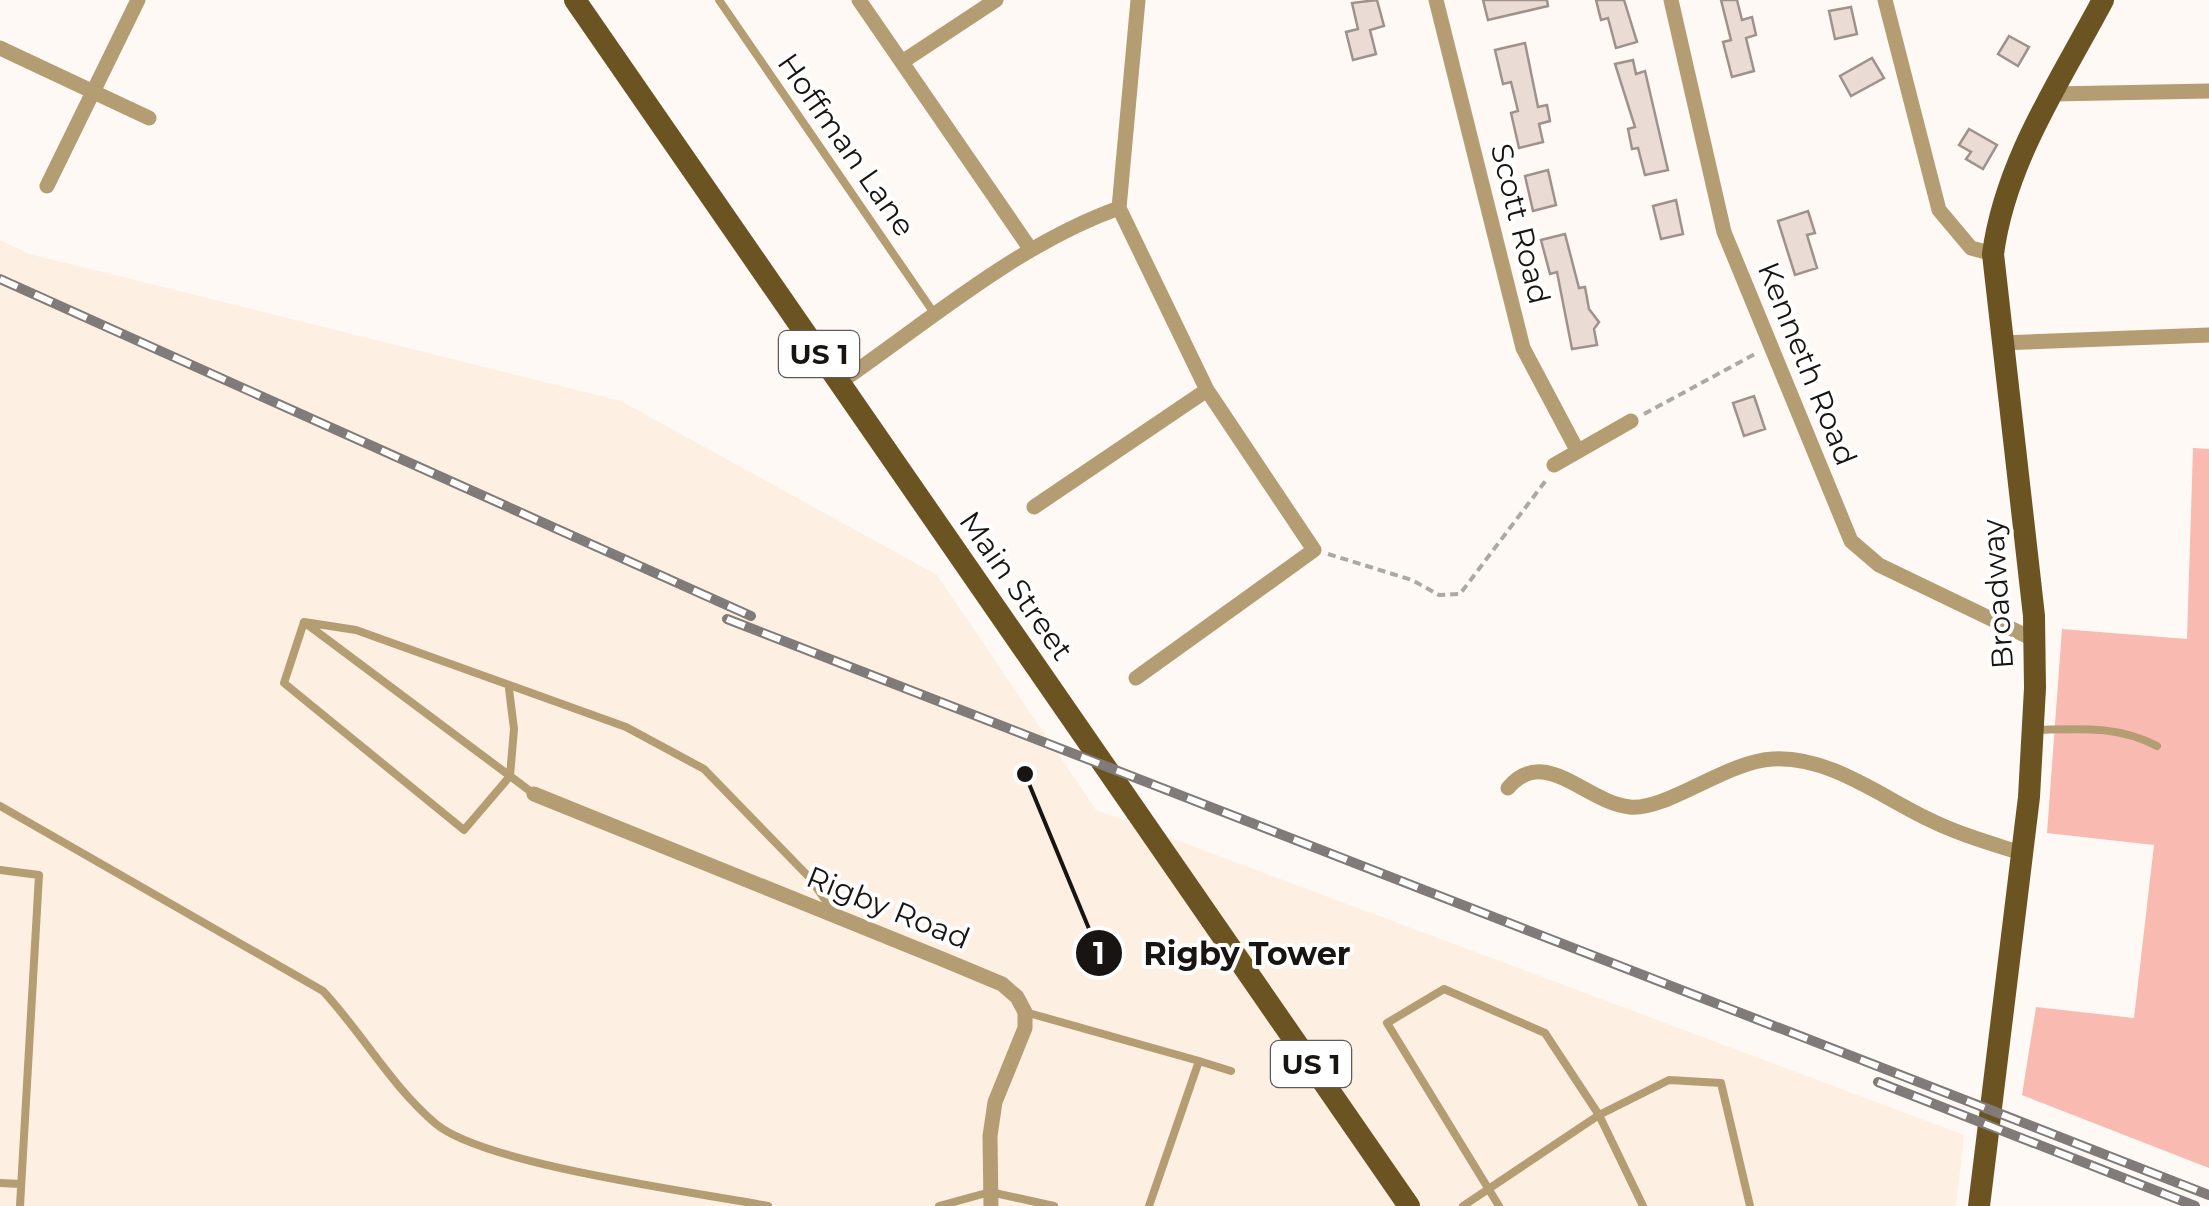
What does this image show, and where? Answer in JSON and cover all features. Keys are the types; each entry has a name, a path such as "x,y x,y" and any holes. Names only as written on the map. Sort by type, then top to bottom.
{"main road":[{"name":"Main Street","path":"575,0 1409,1206"},
{"name":"Broadway","path":"1980,1206 2034,730 2035,640 1993,254 2008,186 2103,0"}],"street":[{"path":"47,186 138,0"},
{"path":"859,0 1031,250"},
{"path":"902,62 996,0"},
{"path":"1136,678 1314,550 1208,390 1118,208 1138,0"},
{"name":"Scott Road","path":"1436,0 1523,348 1577,450"},
{"name":"Kenneth Road","path":"1670,0 1724,232 1851,541 1880,564 2035,640"},
{"path":"1885,0 1935,200 1962,241 1993,254"},
{"path":"0,48 150,118"},
{"path":"2053,94 2209,91"},
{"path":"839,384 1031,250 1077,223 1118,208"},
{"path":"2002,343 2209,335"},
{"path":"1034,507 1208,390"},
{"path":"1554,465 1631,421"},
{"path":"1508,788 1519,774 1536,769 1556,773 1592,797 1632,808 1749,763 1791,759 1832,771 1931,821 2022,853"},
{"name":"Rigby Road","path":"534,794 1002,984 1017,997 1025,1012"},
{"path":"990,1199 995,1102 1024,1028 1025,1012"}],"lane":[{"name":"Hoffman Lane","path":"719,0 936,316"},
{"path":"304,622 356,630 509,689 626,728 704,770 809,877 838,919"},
{"path":"304,622 534,794"},
{"path":"304,622 284,683 464,830 510,776 514,729 509,689"},
{"path":"2034,730 2111,729 2132,732 2157,746"},
{"path":"0,806 323,991 356,1026 398,1089 440,1127 484,1148 550,1164 768,1206"},
{"path":"0,870 39,875 20,1206"},
{"path":"1499,1206 1387,1023 1444,989 1545,1033 1599,1115 1643,1206"},
{"path":"1025,1012 1231,1071"},
{"path":"1149,1206 1199,1061"},
{"path":"1463,1206 1599,1115 1669,1080 1721,1083 1750,1206"},
{"path":"0,1183 20,1184"},
{"path":"939,1206 990,1199 1054,1206"}],"path":[{"path":"1631,421 1770,346"},
{"path":"1314,550 1412,580 1439,595 1460,594 1530,505 1554,465"}],"shaded area":[{"path":"0,240 29,254 621,401 937,575 1096,810 1964,1135 1956,1206 0,1206"},
{"path":"2193,448 2209,449 2209,1168 2022,1095 2036,1007 2134,1018 2154,845 2047,833 2062,629 2187,639"}],"building":[{"path":"1377,0 1384,26 1370,30 1376,54 1353,60 1346,32 1358,29 1352,3"},
{"path":"1483,0 1547,0 1548,6 1488,20"},
{"path":"1596,0 1624,0 1637,42 1616,48 1608,18 1601,20"},
{"path":"1721,0 1737,0 1742,20 1752,17 1756,35 1746,38 1754,71 1732,77 1723,42 1731,40"},
{"path":"1851,7 1857,34 1835,39 1829,11"},
{"path":"2009,36 2029,47 2018,66 1998,54"},
{"path":"1525,43 1538,107 1547,105 1550,121 1539,124 1543,142 1519,148 1511,113 1518,111 1511,82 1503,84 1495,50"},
{"path":"1872,58 1884,78 1851,96 1840,76"},
{"path":"1633,60 1636,74 1645,71 1668,170 1645,175 1638,148 1632,149 1628,129 1635,127 1615,64"},
{"path":"1969,129 1997,145 1983,169 1966,159 1971,152 1959,145"},
{"path":"1548,170 1556,205 1533,211 1525,176"},
{"path":"1676,200 1683,234 1661,239 1653,206"},
{"path":"1808,211 1815,233 1807,235 1817,268 1795,275 1778,221"},
{"path":"1565,234 1579,288 1585,287 1589,309 1599,322 1594,329 1597,345 1572,349 1557,272 1550,274 1541,240"},
{"path":"1754,396 1765,429 1744,436 1733,403"}],"railway":[{"path":"0,279 751,616"},
{"path":"727,619 2209,1195"},
{"path":"1878,1082 2195,1206"}],"place":[{"name":"Rigby Tower","path":"1025,774"}]}
